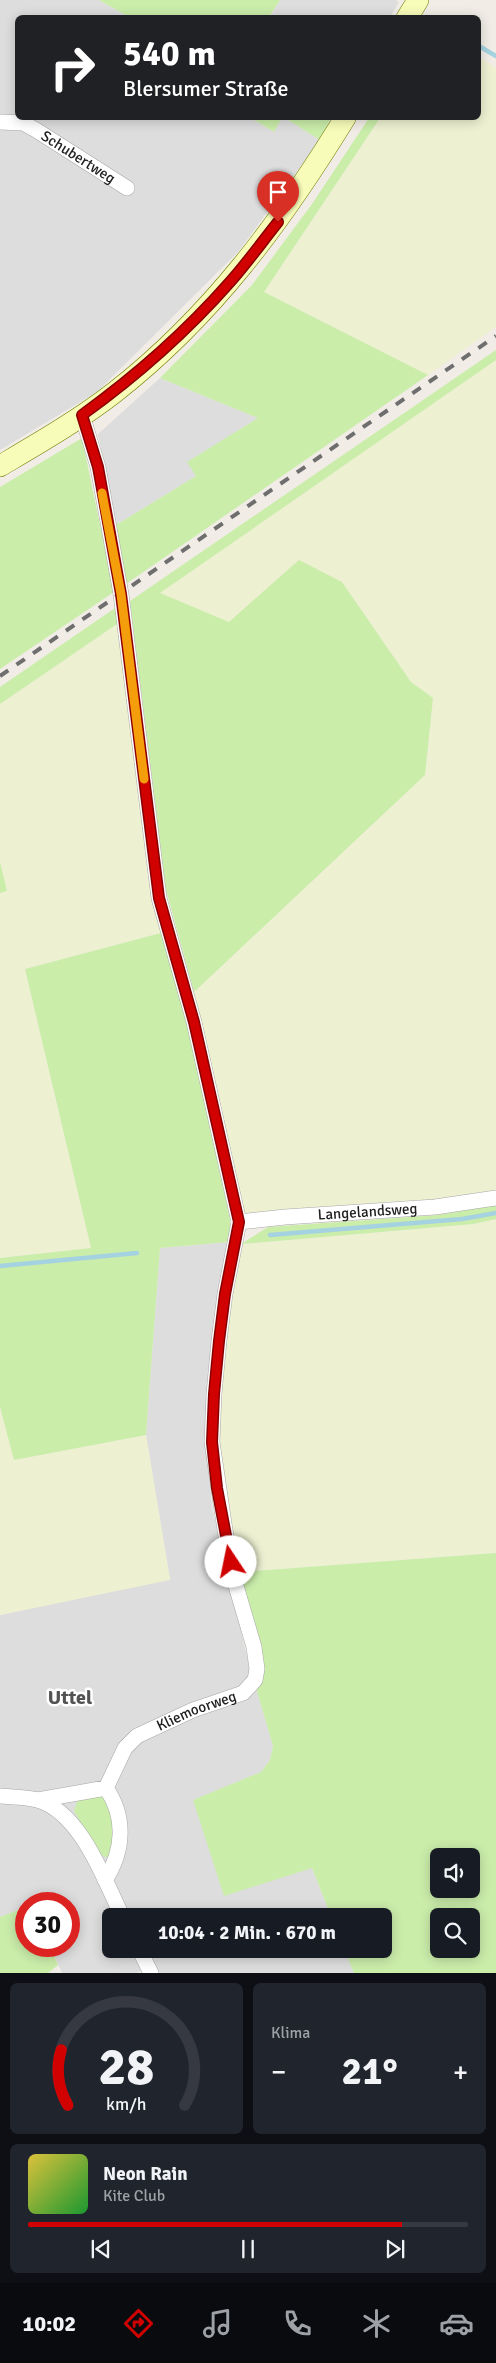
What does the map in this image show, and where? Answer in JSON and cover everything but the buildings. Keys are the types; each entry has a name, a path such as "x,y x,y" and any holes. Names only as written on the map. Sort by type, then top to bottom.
{"main road":[{"path":"409,15 418,0"},
{"path":"0,466 82,415 147,364 230,282 297,195 344,120"}],"street":[{"name":"Schubertweg","path":"0,122 23,123 127,188"},
{"name":"Kliemoorweg","path":"82,415 98,467 121,594 159,898 194,1022 239,1222 225,1294 219,1341 212,1442 217,1488 234,1579 254,1647 257,1669 255,1680 242,1693 184,1714 137,1736 125,1748 106,1788"},
{"name":"Langelandsweg","path":"239,1222 435,1207 496,1198"},
{"path":"0,1796 38,1800 106,1788 117,1807 120,1824 116,1860 105,1880"},
{"path":"38,1800 56,1808 74,1826 105,1880 118,1908"},
{"path":"143,1958 151,1973"}],"shaded area":[{"path":"0,0 99,0 125,15 15,15 15,120 254,120 274,132 281,120 288,120 320,140 238,252 97,392 0,450"},
{"path":"280,0 396,0 399,2 391,15 271,15"},
{"path":"160,378 258,418 188,462 196,476 116,525 98,434"},
{"path":"230,1242 206,1427 212,1507 245,1649 273,1746 270,1760 261,1772 194,1800 312,1868 328,1908 102,1908 102,1958 348,1958 354,1973 157,1973 153,1966 136,1973 62,1973 55,1957 80,1957 80,1892 15,1892 15,1911 0,1917 0,1615 170,1579 146,1435 160,1248"}],"green space":[{"path":"99,0 280,0 270,15 125,15"},
{"path":"481,58 496,68 496,327 428,375 264,292 379,120 481,120"},
{"path":"254,120 281,120 274,132"},
{"path":"288,120 330,120 320,140"},
{"path":"368,120 379,120 264,292 428,375 126,584 116,525 196,476 187,462 258,418 160,378 252,285 312,204"},
{"path":"496,350 496,360 160,593 229,622 299,560 342,582 411,682 433,698 425,775 194,992 166,890 130,601"},
{"path":"496,360 496,1194 243,1216 194,992 425,775 433,698 411,682 342,582 229,622 159,593"},
{"path":"82,438 114,592 0,669 0,487"},
{"path":"118,606 120,622 0,704 0,687"},
{"path":"120,622 151,898 161,933 25,969 91,1248 0,1258 0,893 7,891 0,862 0,704"},
{"path":"0,862 7,891 0,893"},
{"path":"161,933 187,1023 230,1219 230,1242 160,1248 146,1435 14,1460 0,1407 0,1258 91,1248 25,969"},
{"path":"496,1205 496,1219 473,1224 241,1244 268,1227 438,1215"},
{"path":"496,1219 496,1553 239,1572 218,1442 220,1394 230,1292 240,1257 241,1244 473,1224"},
{"path":"0,1407 14,1460 146,1435 170,1580 0,1615"},
{"path":"496,1553 496,1973 354,1973 348,1958 392,1958 392,1908 328,1908 312,1868 224,1896 193,1800 261,1772 270,1760 273,1746 256,1688 239,1572"},
{"path":"98,1795 104,1797 115,1826 111,1857 108,1858 99,1854 74,1811 78,1799"},
{"path":"15,1911 15,1957 55,1957 58,1965 48,1973 0,1973 0,1917"}],"waterway":[{"path":"481,47 496,56"},
{"path":"270,1235 462,1219 496,1213"},
{"path":"0,1266 137,1253"}],"railway":[{"path":"0,676 496,336"}],"slow traffic":[{"path":"102,493 121,594 144,779"}],"district":[{"name":"Uttel","path":"70,1697"}],"route":[{"path":"231,1562 217,1488 212,1442 219,1341 225,1294 234,1256 239,1222 194,1022 159,898 121,594 98,467 82,415 115,392 193,321 230,282 278,222"}]}
